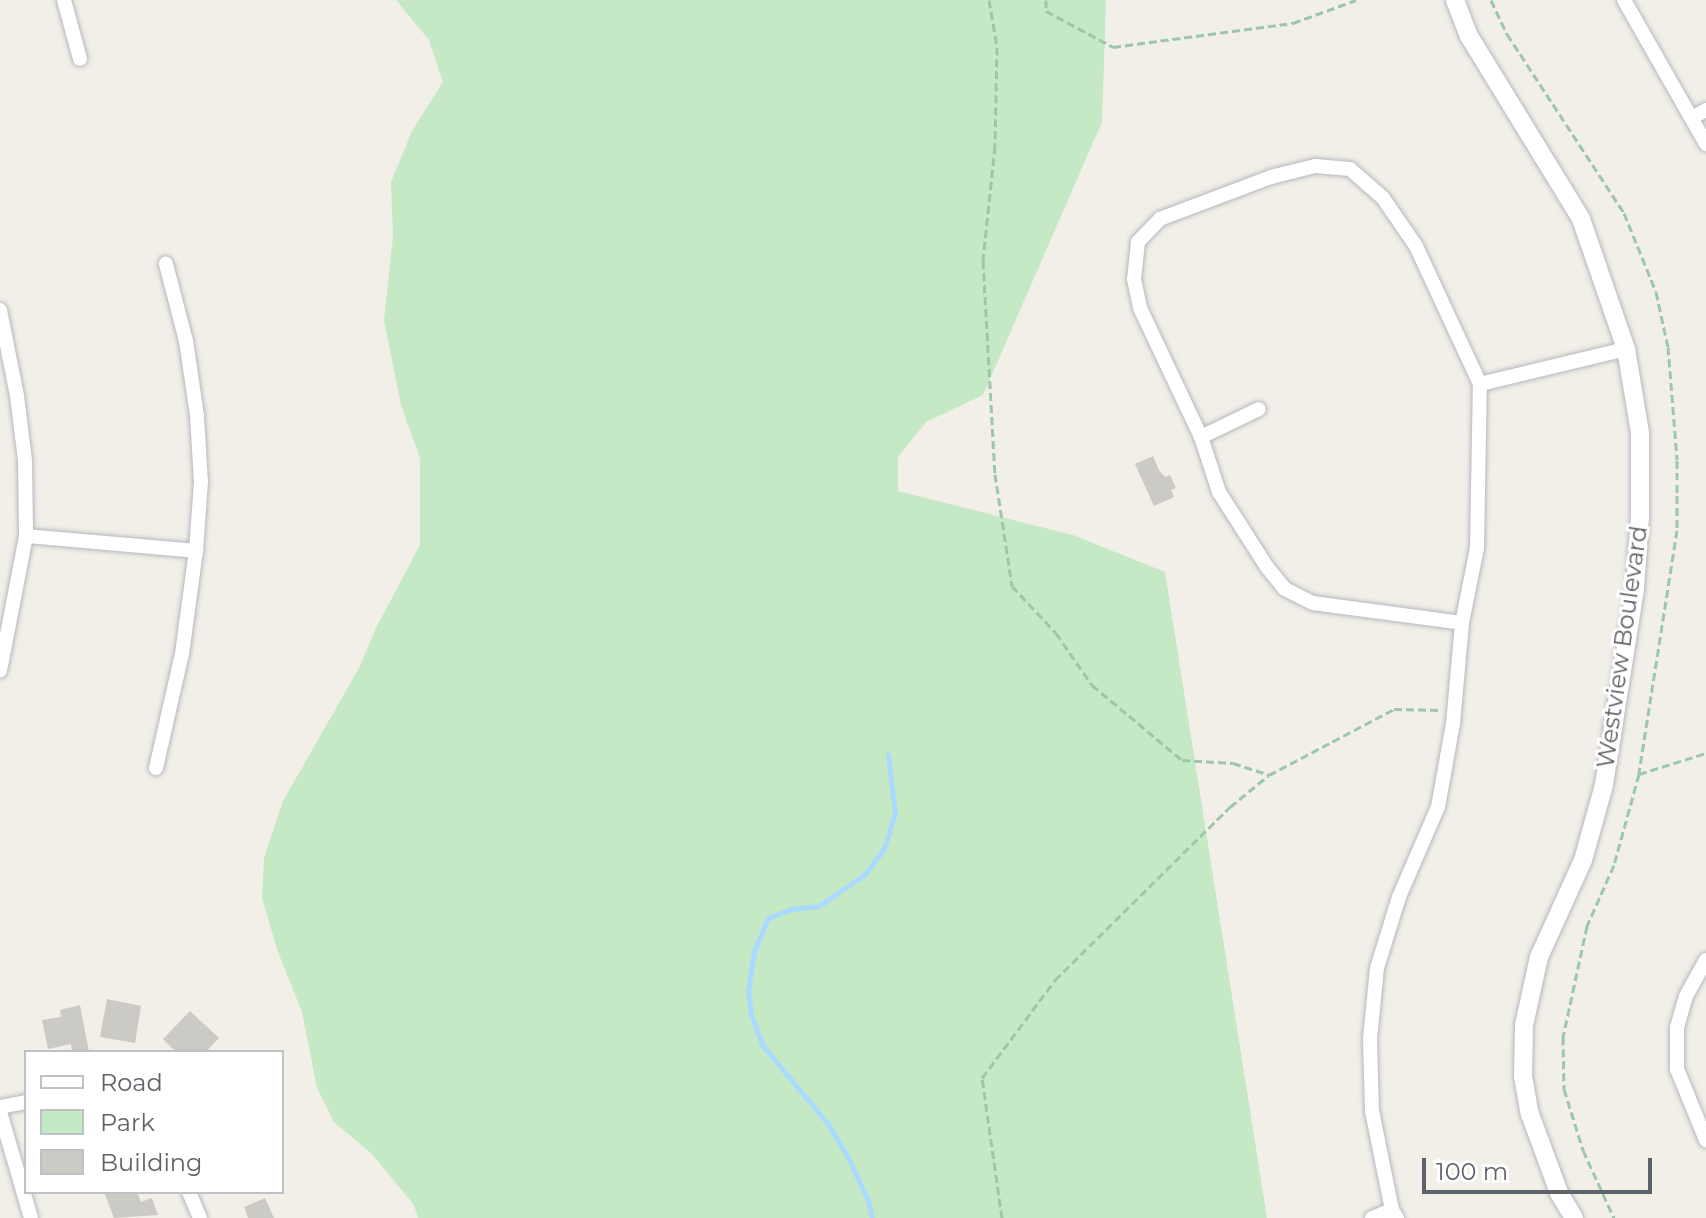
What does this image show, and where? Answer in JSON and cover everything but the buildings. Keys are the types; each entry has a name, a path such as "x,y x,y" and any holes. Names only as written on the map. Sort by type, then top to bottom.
{"street":[{"path":"64,0 80,59"},
{"name":"Westview Boulevard","path":"1455,0 1469,36 1581,219 1626,349 1640,433 1640,517 1635,589 1604,785 1583,860 1539,957 1524,1025 1523,1076 1530,1114 1559,1193 1574,1218"},
{"path":"1624,0 1706,144"},
{"path":"1692,118 1706,110"},
{"path":"1372,1218 1394,1214 1372,1111 1370,1039 1377,968 1399,897 1438,807 1454,710 1462,623 1477,548 1480,384 1416,246 1383,198 1350,169 1315,166 1271,177 1160,219 1138,242 1134,279 1140,308 1201,437 1219,492 1267,567 1285,589 1313,603 1350,611 1462,623"},
{"path":"156,768 182,654 196,551 201,482 197,416 186,341 166,264"},
{"path":"0,310 17,396 25,460 26,536 0,671"},
{"path":"1480,384 1626,349"},
{"path":"1201,437 1259,409"},
{"path":"26,536 196,551"},
{"path":"1706,960 1686,996 1677,1028 1677,1069 1706,1140"},
{"path":"24,1103 0,1110 24,1194"},
{"path":"24,1194 31,1218"},
{"path":"190,1194 200,1218"}],"path":[{"path":"989,0 997,47 995,146 983,261 994,406 995,474 1012,586 1056,633 1092,685 1182,760 1233,763 1269,775"},
{"path":"1046,0 1046,11 1113,47 1293,23 1356,0"},
{"path":"1002,1218 982,1078 1055,980 1230,807 1269,775 1394,709 1454,710"},
{"path":"1639,774 1706,753"}],"green space":[{"path":"396,0 1106,0 1102,122 983,395 926,422 898,457 898,491 1073,535 1165,572 1267,1218 418,1218 414,1205 372,1154 334,1122 317,1088 302,1012 278,952 262,898 264,858 283,801 359,668 376,628 420,545 420,458 401,405 384,320 393,237 391,182 412,131 443,82 429,40"}],"waterway":[{"path":"872,1218 868,1201 849,1159 828,1124 763,1046 751,1015 748,990 754,952 768,918 791,909 819,906 865,874 884,849 895,814 888,754"}]}
